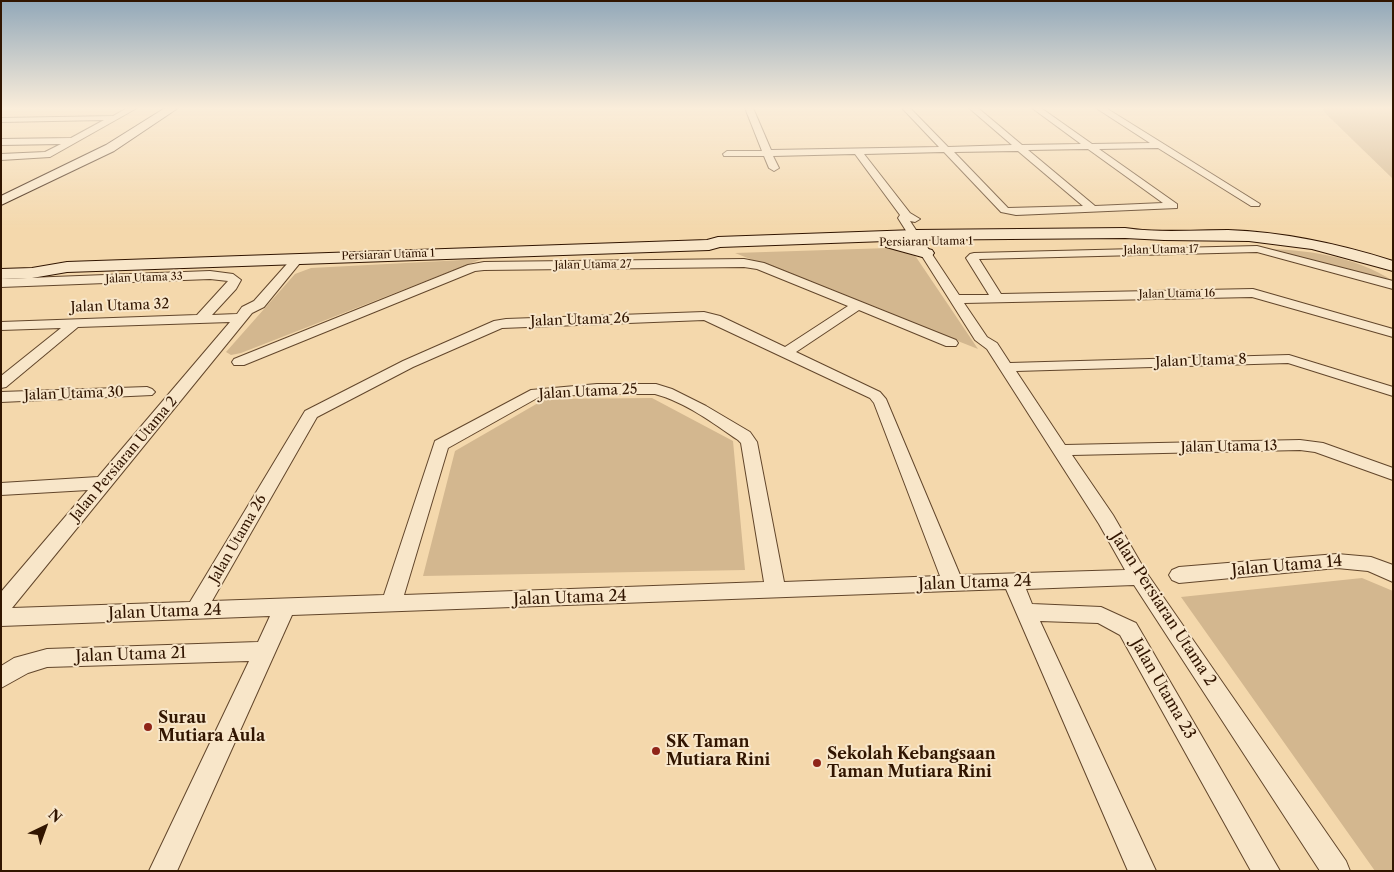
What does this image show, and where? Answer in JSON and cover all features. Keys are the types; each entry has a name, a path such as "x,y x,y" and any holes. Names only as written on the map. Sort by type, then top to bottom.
{"street":[{"path":"1,157 44,157 59,149"},
{"path":"1,192 94,149"},
{"path":"1,201 109,149"},
{"path":"767,149 774,168"},
{"path":"948,149 1002,208 1016,212 1173,205 1095,149"},
{"path":"727,154 970,149"},
{"path":"1020,149 1092,209"},
{"path":"1165,149 1255,204"},
{"name":"Jalan Persiaran Utama 2","path":"857,151 920,236 962,299 995,340 992,346 1004,367 1106,520 1139,578 1336,871"},
{"path":"879,240 893,234 920,236 944,247 964,238"},
{"path":"879,240 920,236"},
{"name":"Persiaran Utama 1","path":"920,236 1130,239 1144,236 1268,238 1316,245 1393,266"},
{"name":"Persiaran Utama 1","path":"284,266 305,264 329,257 709,245 717,248 879,240"},
{"name":"Jalan Utama 17","path":"997,298 972,258 974,256 1257,249 1393,285"},
{"path":"1,274 32,273 67,267 250,260 269,268 284,266"},
{"name":"Jalan Utama 27","path":"239,362 472,268 484,266 744,262 760,266 951,343"},
{"path":"1,264 41,264 67,267"},
{"name":"Jalan Persiaran Utama 2","path":"1,607 244,314 259,304 284,266"},
{"name":"Jalan Utama 33","path":"1,283 210,275 229,277 235,280 232,286 202,319"},
{"name":"Jalan Utama 16","path":"962,299 1253,293 1393,333"},
{"path":"787,352 857,306"},
{"name":"Jalan Utama 32","path":"1,326 202,319 244,314"},
{"name":"Jalan Utama 26","path":"196,611 310,414 408,364 506,322 605,318 704,316 715,319 867,391 881,402 953,584"},
{"path":"1,384 74,324"},
{"name":"Jalan Utama 8","path":"1004,367 1289,359 1393,392"},
{"name":"Jalan Utama 25","path":"391,604 440,445 536,393 597,389 656,389 667,392 701,409 744,436 750,442 775,590"},
{"name":"Jalan Utama 30","path":"1,397 147,392"},
{"name":"Jalan Utama 13","path":"1060,450 1300,445 1317,447 1393,474"},
{"path":"1,489 104,483"},
{"name":"Jalan Utama 14","path":"1179,575 1337,561 1371,564 1393,574"},
{"name":"Jalan Utama 24","path":"1,618 1139,578"},
{"path":"1013,582 1142,871"},
{"path":"163,871 285,607"},
{"name":"Jalan Utama 23","path":"1025,612 1101,615 1128,629 1266,871"},
{"name":"Jalan Utama 21","path":"1,678 22,665 47,658 265,651"}],"shaded area":[{"path":"1362,149 1393,149 1393,179"},
{"path":"889,248 909,252 916,257 978,349 735,253"},
{"path":"1260,249 1294,250 1346,260 1363,265 1393,281"},
{"path":"482,259 241,353 231,355 226,352 295,274 311,268"},
{"path":"652,398 733,441 745,570 423,576 455,451 545,399"},
{"path":"1362,578 1393,591 1393,871 1375,871 1181,597"}],"place":[{"name":"Surau Mutiara Aula","path":"148,727"},
{"name":"SK Taman Mutiara Rini","path":"656,751"},
{"name":"Sekolah Kebangsaan Taman Mutiara Rini","path":"817,763"}]}
